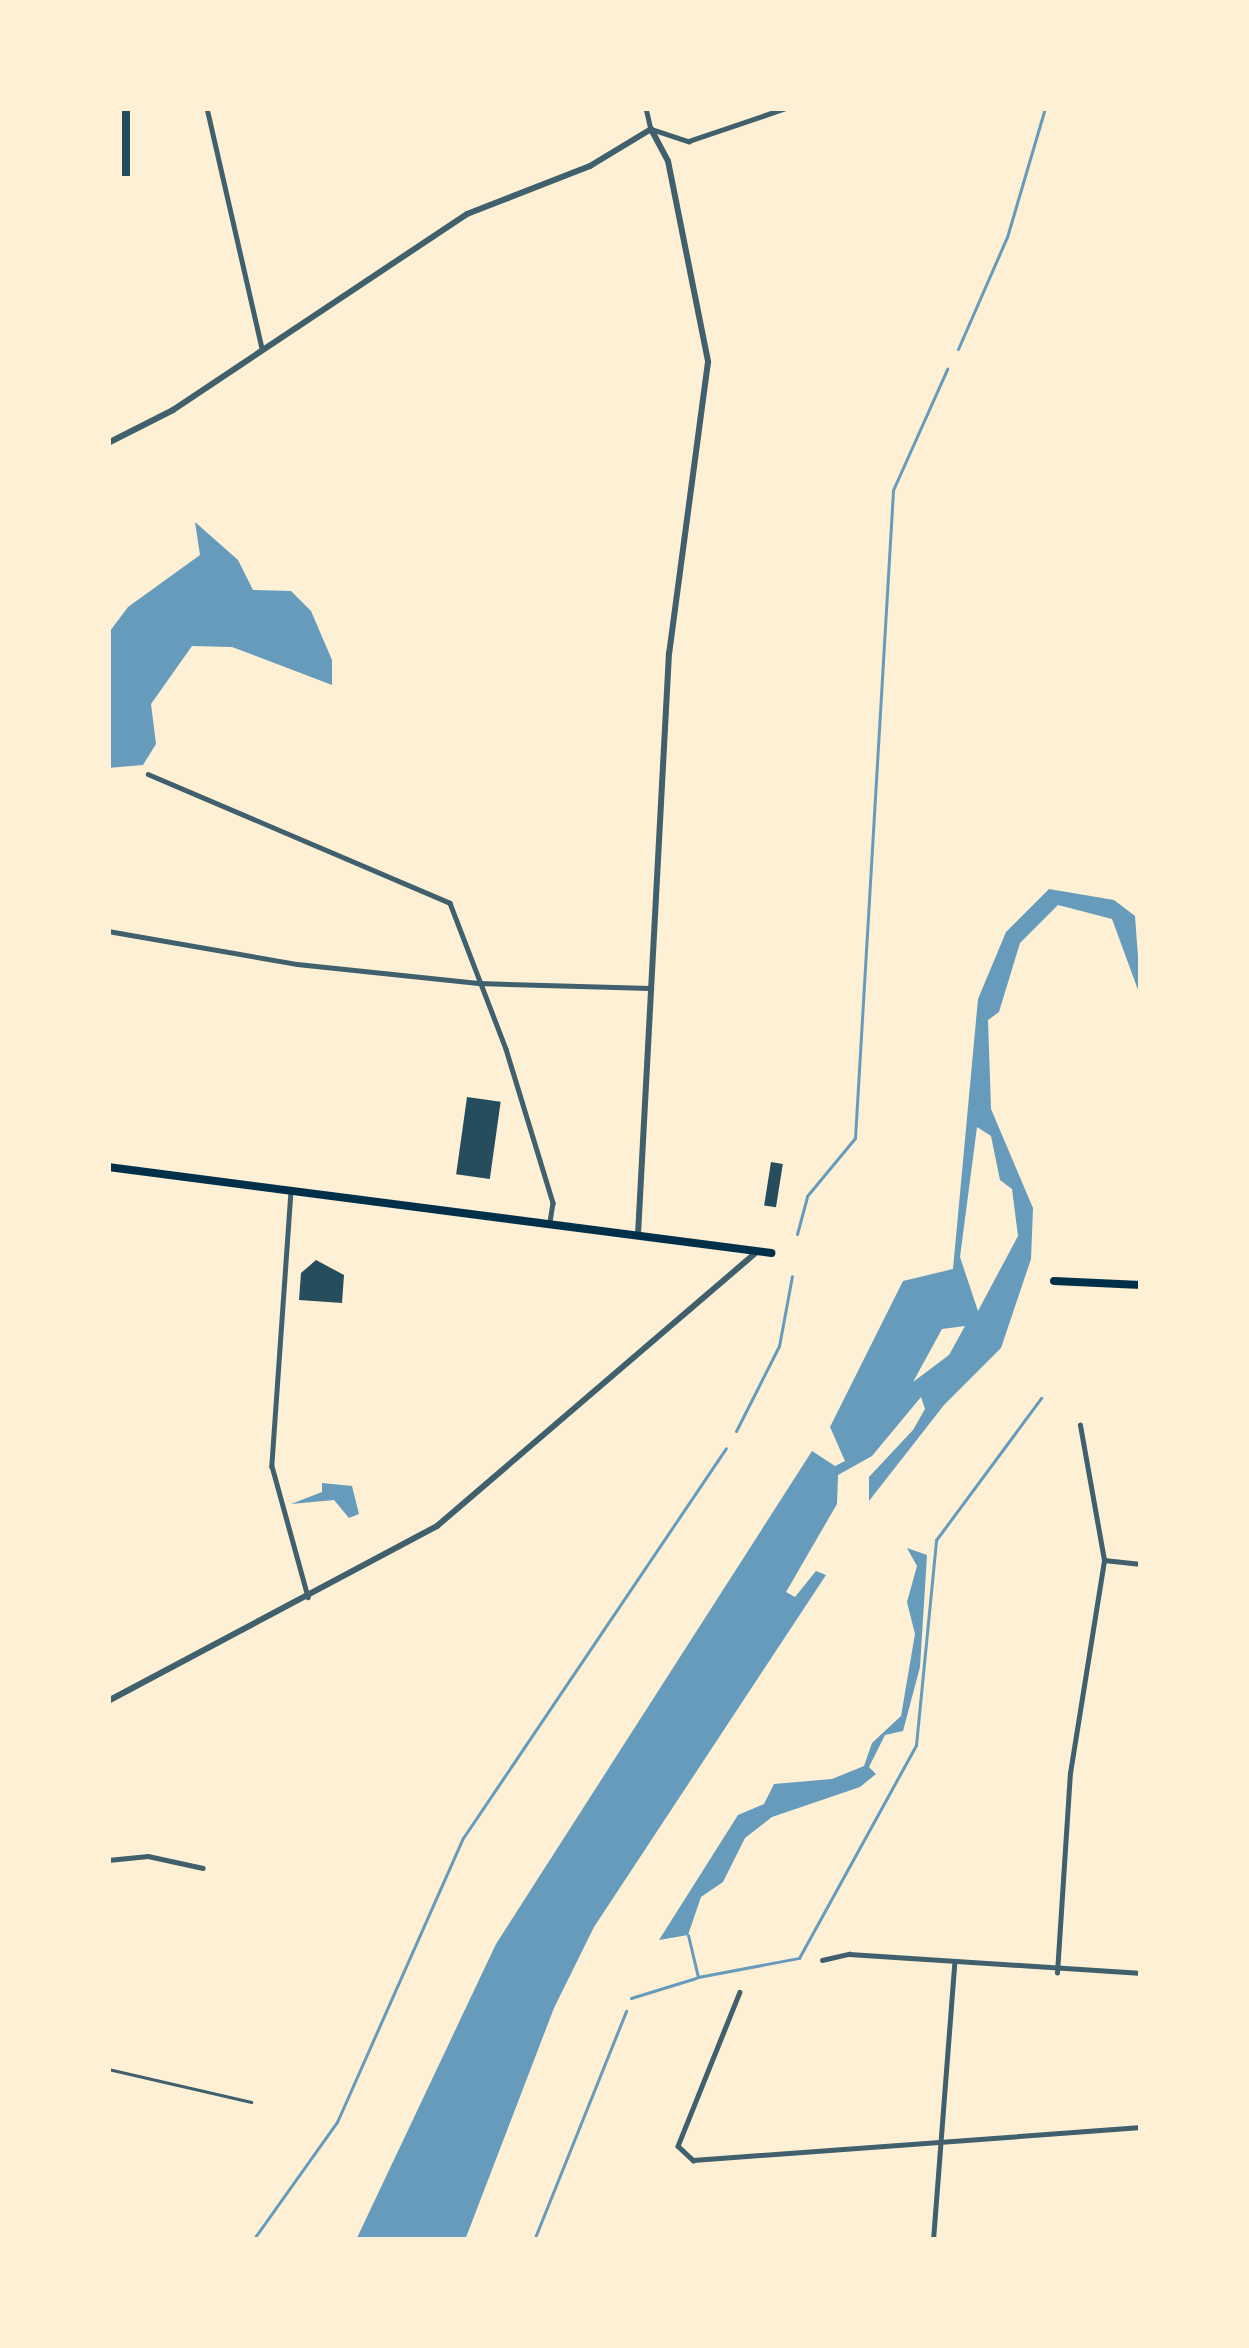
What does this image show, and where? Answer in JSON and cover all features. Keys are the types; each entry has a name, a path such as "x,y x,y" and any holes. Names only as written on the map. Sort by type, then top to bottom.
{"main road":[{"path":"108,1167 771,1253"},
{"path":"1054,1281 1141,1285"}],"street":[{"path":"207,108 250,268 262,349"},
{"path":"638,1236 669,653 708,362 668,161 646,108"},
{"path":"108,443 173,410 467,214 590,166 651,129 689,141 787,108"},
{"path":"148,774 450,903 553,1203 550,1224"},
{"path":"108,931 297,964 478,983 653,988"},
{"path":"291,1191 272,1466 308,1597"},
{"path":"108,1701 437,1526 758,1251"},
{"path":"1057,1973 1070,1773 1104,1560 1079,1425"},
{"path":"1104,1560 1141,1564"},
{"path":"108,1860 148,1856 203,1868"},
{"path":"821,1960 849,1954 1057,1973 1141,1973"},
{"path":"933,2240 954,1964"},
{"path":"740,1992 679,2151 696,2161 1141,2127"}],"lane":[{"path":"108,2069 251,2102"}],"water":[{"path":"195,522 238,560 253,590 291,591 311,611 332,660 332,685 232,647 192,646 151,704 156,744 143,765 108,768 110,631 128,607 200,555"},
{"path":"1049,889 1114,900 1135,916 1141,998 1112,919 1058,905 1020,943 999,1012 988,1020 991,1109 1033,1208 1031,1259 1001,1348 944,1405 869,1501 869,1477 913,1430 925,1409 921,1397 872,1456 838,1475 837,1504 786,1592 795,1597 816,1571 826,1575 594,1927 554,2008 465,2240 356,2240 496,1944 812,1451 835,1466 845,1461 830,1427 903,1281 953,1269 978,999 1006,932","holes":["977,1127 991,1136 1000,1180 1012,1189 1018,1236 978,1311 960,1257","965,1326 949,1355 913,1382 942,1329"]},
{"path":"322,1483 352,1486 359,1514 349,1518 334,1500 291,1504 322,1492"},
{"path":"907,1548 927,1555 920,1667 903,1731 885,1735 869,1767 876,1774 860,1787 772,1817 745,1838 723,1882 701,1897 688,1935 659,1940 738,1815 764,1804 774,1784 832,1779 864,1766 872,1743 901,1716 915,1634 907,1602 917,1566"}],"building":[{"path":"122,108 130,108 130,176 122,176"},
{"path":"467,1097 501,1102 490,1179 456,1174"},
{"path":"771,1162 783,1164 776,1207 764,1205"},
{"path":"316,1260 344,1275 342,1303 299,1300 301,1273"}],"waterway":[{"path":"958,349 1007,237 1045,108"},
{"path":"797,1234 807,1196 855,1138 893,490 947,369"},
{"path":"736,1431 779,1346 792,1276"},
{"path":"688,1935 698,1977 799,1958 916,1745 936,1540 1041,1398"},
{"path":"253,2240 337,2122 463,1838 726,1448"},
{"path":"631,1998 696,1978"},
{"path":"534,2240 626,2011"}]}
